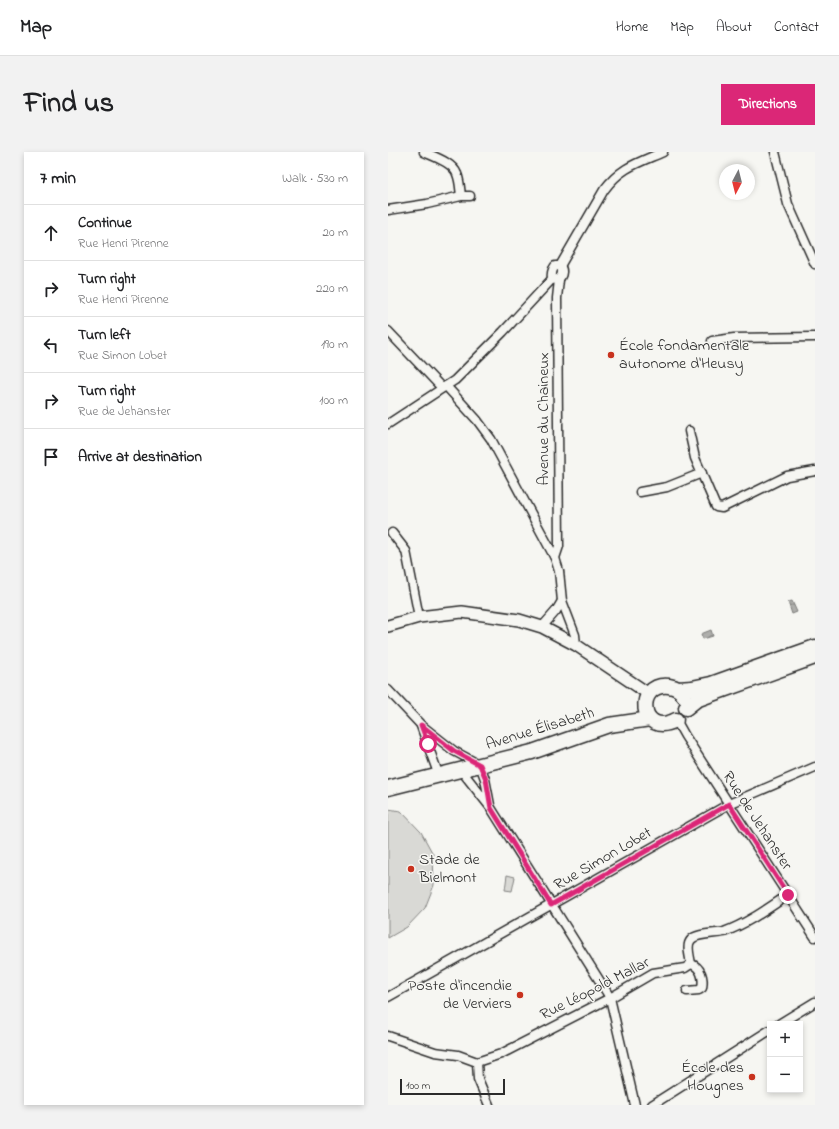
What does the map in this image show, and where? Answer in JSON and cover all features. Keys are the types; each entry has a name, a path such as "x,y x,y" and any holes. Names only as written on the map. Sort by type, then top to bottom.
{"highway":[{"path":"678,688 692,688 711,684 815,647"},
{"path":"678,688 686,698 686,708 696,700 815,657"},
{"name":"Avenue Élisabeth","path":"388,788 532,752 609,725 624,717 659,687 666,686 678,688"},
{"path":"647,698 646,713 650,720"},
{"name":"Avenue Élisabeth","path":"609,725 650,720 664,724 676,720"}],"street":[{"path":"424,152 441,155 453,168 457,174 461,196"},
{"path":"388,424 455,380 556,279 551,274 552,270 555,266 560,266 597,203 612,180 620,172 663,152"},
{"path":"775,152 788,204 815,264"},
{"path":"388,210 427,204 461,196 470,196"},
{"name":"Avenue du Chaineux","path":"555,558 559,546 556,279"},
{"path":"388,331 476,420 491,439 555,558 559,571 562,601 575,635 576,645"},
{"path":"712,341 742,338 815,337"},
{"path":"689,431 695,458 716,507 722,508 787,476 815,471"},
{"path":"640,492 667,487 702,473"},
{"path":"392,533 406,551 419,617"},
{"path":"542,627 556,611 562,601"},
{"path":"388,626 419,617 462,612 504,617 542,627 576,645 647,698"},
{"path":"388,690 421,725 454,751 480,765 486,779 491,808"},
{"name":"Rue de Jehanster","path":"676,720 815,937"},
{"path":"421,725 439,776"},
{"name":"Rue Simon Lobet","path":"388,997 729,804 815,767"},
{"path":"461,770 491,808 610,998 635,1105"},
{"path":"687,991 699,990 702,988 703,984 701,971 698,967 691,964 689,949 690,941 692,939 702,935 722,932 737,927 751,920 788,895"},
{"name":"Rue Léopold Mallar","path":"478,1062 501,1054 610,998 653,973 685,968 691,964"},
{"path":"784,1021 815,1002"},
{"path":"652,1105 767,1032"},
{"path":"388,1036 435,1052 458,1055 478,1062 478,1079 489,1105"}],"shaded area":[{"name":"Stade de Bielmont","path":"388,809 401,811 421,832 433,854 434,885 425,908 407,927 388,938"},
{"path":"507,875 515,877 512,891 505,890"}],"water":[{"path":"792,601 797,612 792,614 788,602"},
{"path":"711,630 713,636 703,639 701,634"}],"place":[{"name":"École fondamentale autonome d'Heusy","path":"611,355"},
{"name":"Stade de Bielmont","path":"411,869"},
{"name":"Poste d'incendie de Verviers","path":"520,995"},
{"name":"École des Hougnes","path":"752,1077"}],"route":[{"path":"428,744 421,725 454,751 480,765 486,779 491,808 551,905 729,804 788,895"}]}
